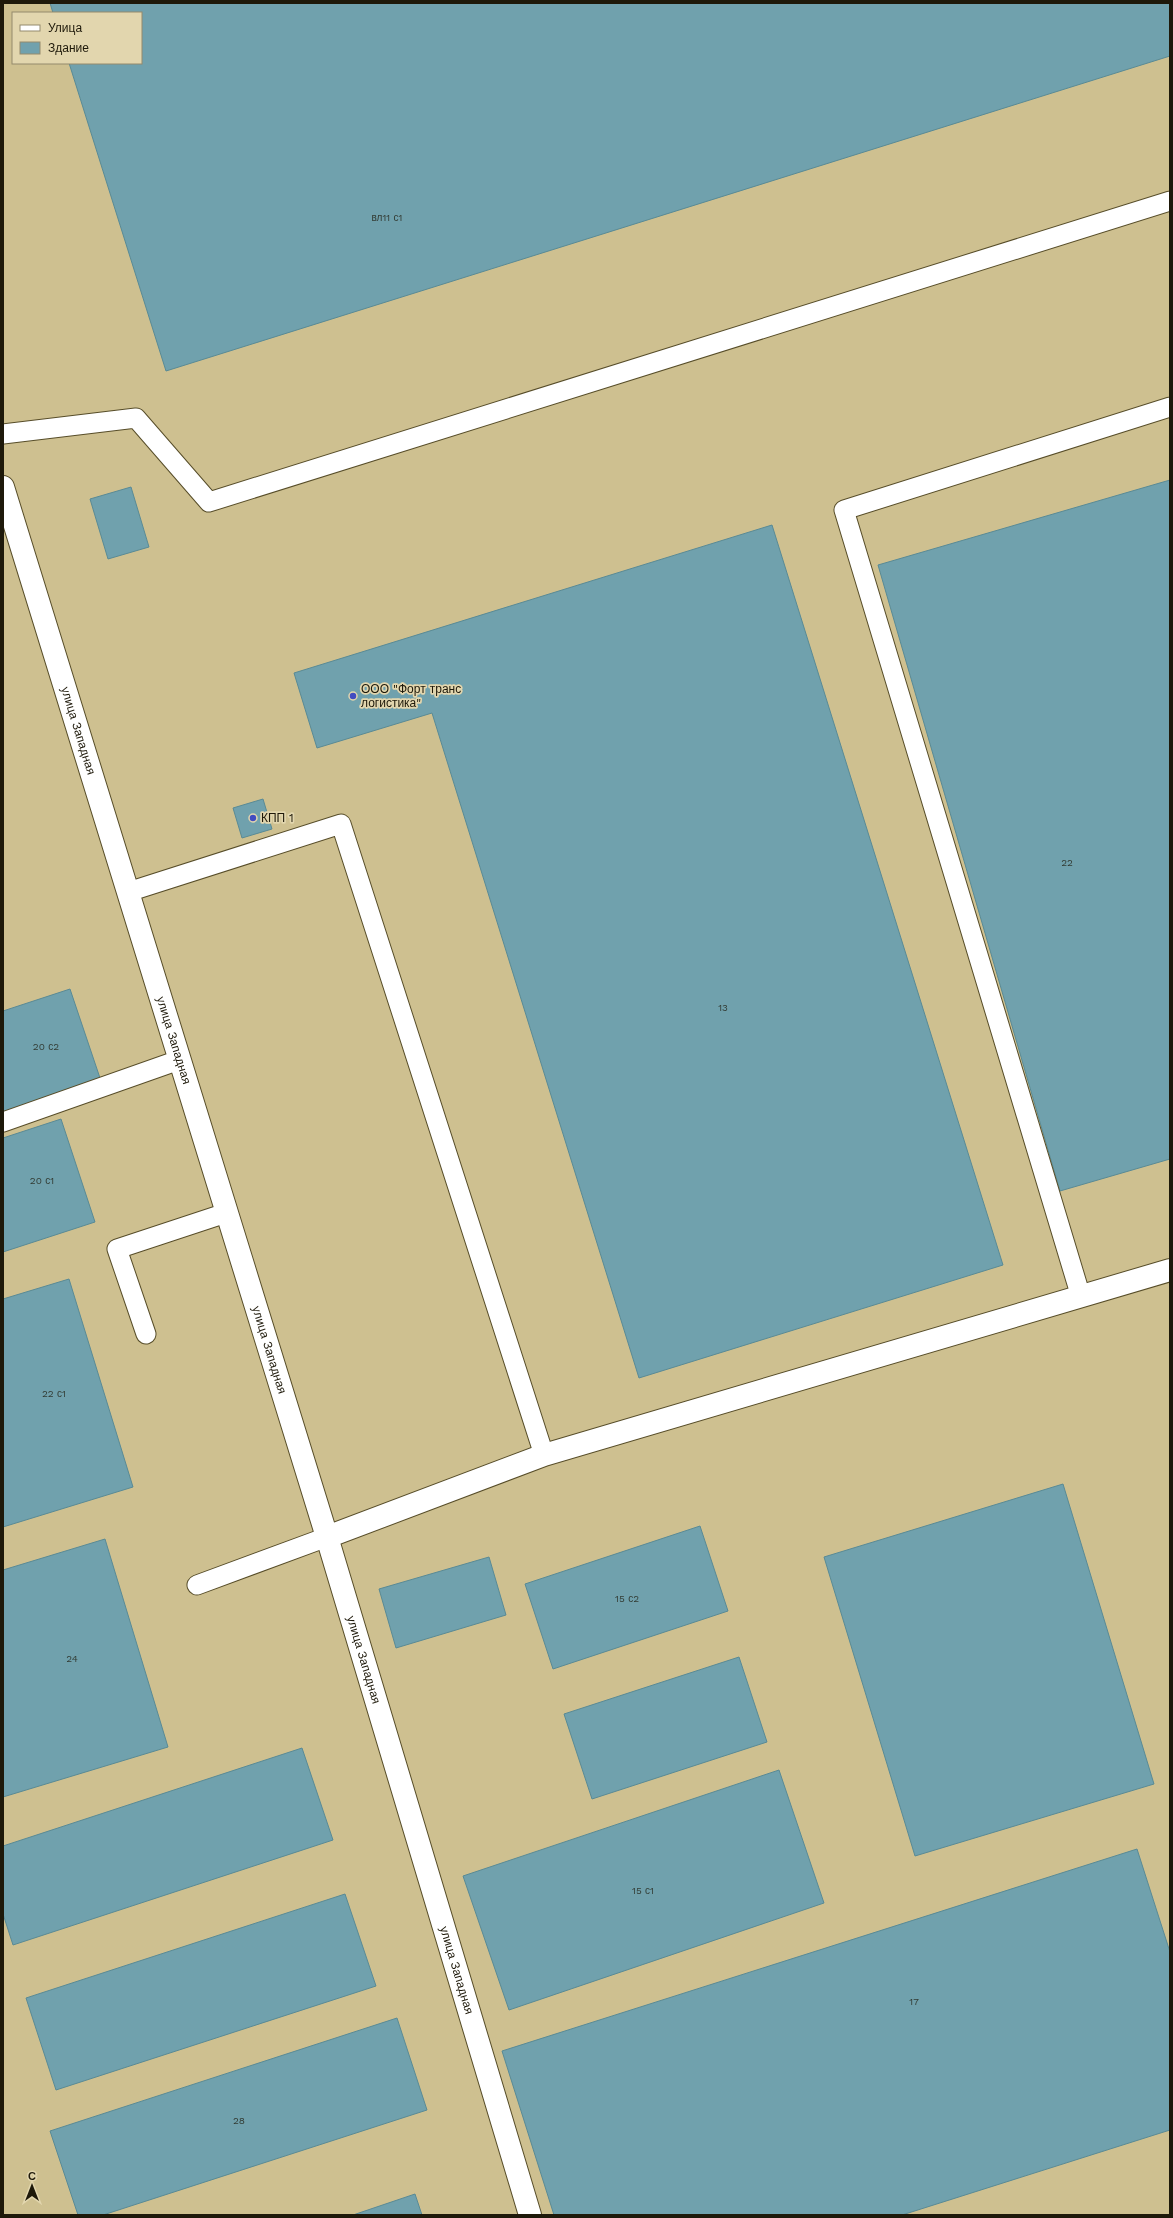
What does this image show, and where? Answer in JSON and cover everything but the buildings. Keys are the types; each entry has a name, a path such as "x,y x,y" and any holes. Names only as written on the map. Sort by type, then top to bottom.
{"street":[{"name":"улица Западная","path":"3,487 327,1537 530,2215"},
{"path":"327,1537 544,1455 1170,1270"}],"lane":[{"path":"3,434 136,418 209,502 1170,201"},
{"path":"1080,1297 844,510 1170,407"},
{"path":"128,892 341,824 544,1455"},
{"path":"3,1122 179,1060"},
{"path":"146,1334 117,1249 226,1213"},
{"path":"197,1585 327,1537"}],"shaded area":[{"path":"3,3 1170,3 1170,2215 3,2215"}],"place":[{"name":"ООО \"Форт транс логистика\"","path":"353,696"},
{"name":"КПП 1","path":"253,818"}]}
